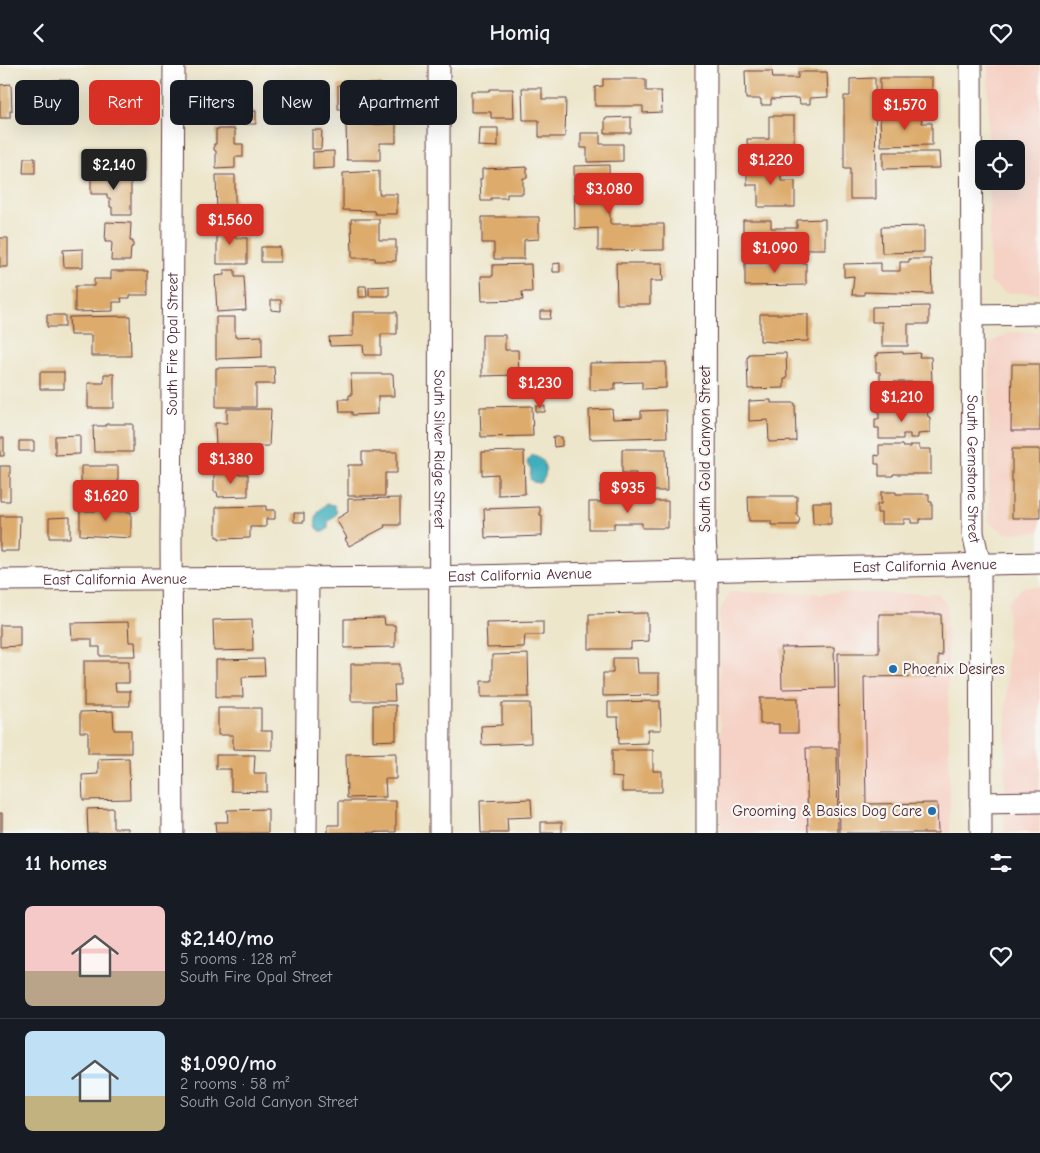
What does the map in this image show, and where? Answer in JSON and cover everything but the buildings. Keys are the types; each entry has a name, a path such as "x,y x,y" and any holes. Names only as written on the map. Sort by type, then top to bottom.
{"street":[{"name":"South Fire Opal Street","path":"173,833 174,65"},
{"name":"South Silver Ridge Street","path":"439,65 440,833"},
{"name":"South Gold Canyon Street","path":"706,65 705,537 707,571 707,833"},
{"name":"South Gemstone Street","path":"971,65 973,539 980,564 981,833"},
{"path":"972,315 1040,314"},
{"name":"East California Avenue","path":"0,580 441,576 1040,563"},
{"path":"306,833 308,577"},
{"path":"981,803 1040,802"}],"shaded area":[{"path":"988,65 1040,65 1040,293 1006,293 990,282 989,190 1025,190 1025,140 988,140"},
{"path":"1010,332 1040,332 1040,532 1005,533 989,522 989,344"},
{"path":"1023,587 1040,587 1040,833 1004,833 1008,602"},
{"path":"730,592 939,594 947,605 950,833 721,833 719,613"}],"water":[{"path":"533,455 541,459 545,467 545,476 539,483 533,482 530,479 531,469 527,463"},
{"path":"327,504 334,505 337,511 336,515 328,522 328,529 323,532 319,530 315,522 320,510"}],"place":[{"name":"Phoenix Desires","path":"893,669"},
{"name":"Grooming & Basics Dog Care","path":"932,811"}]}
